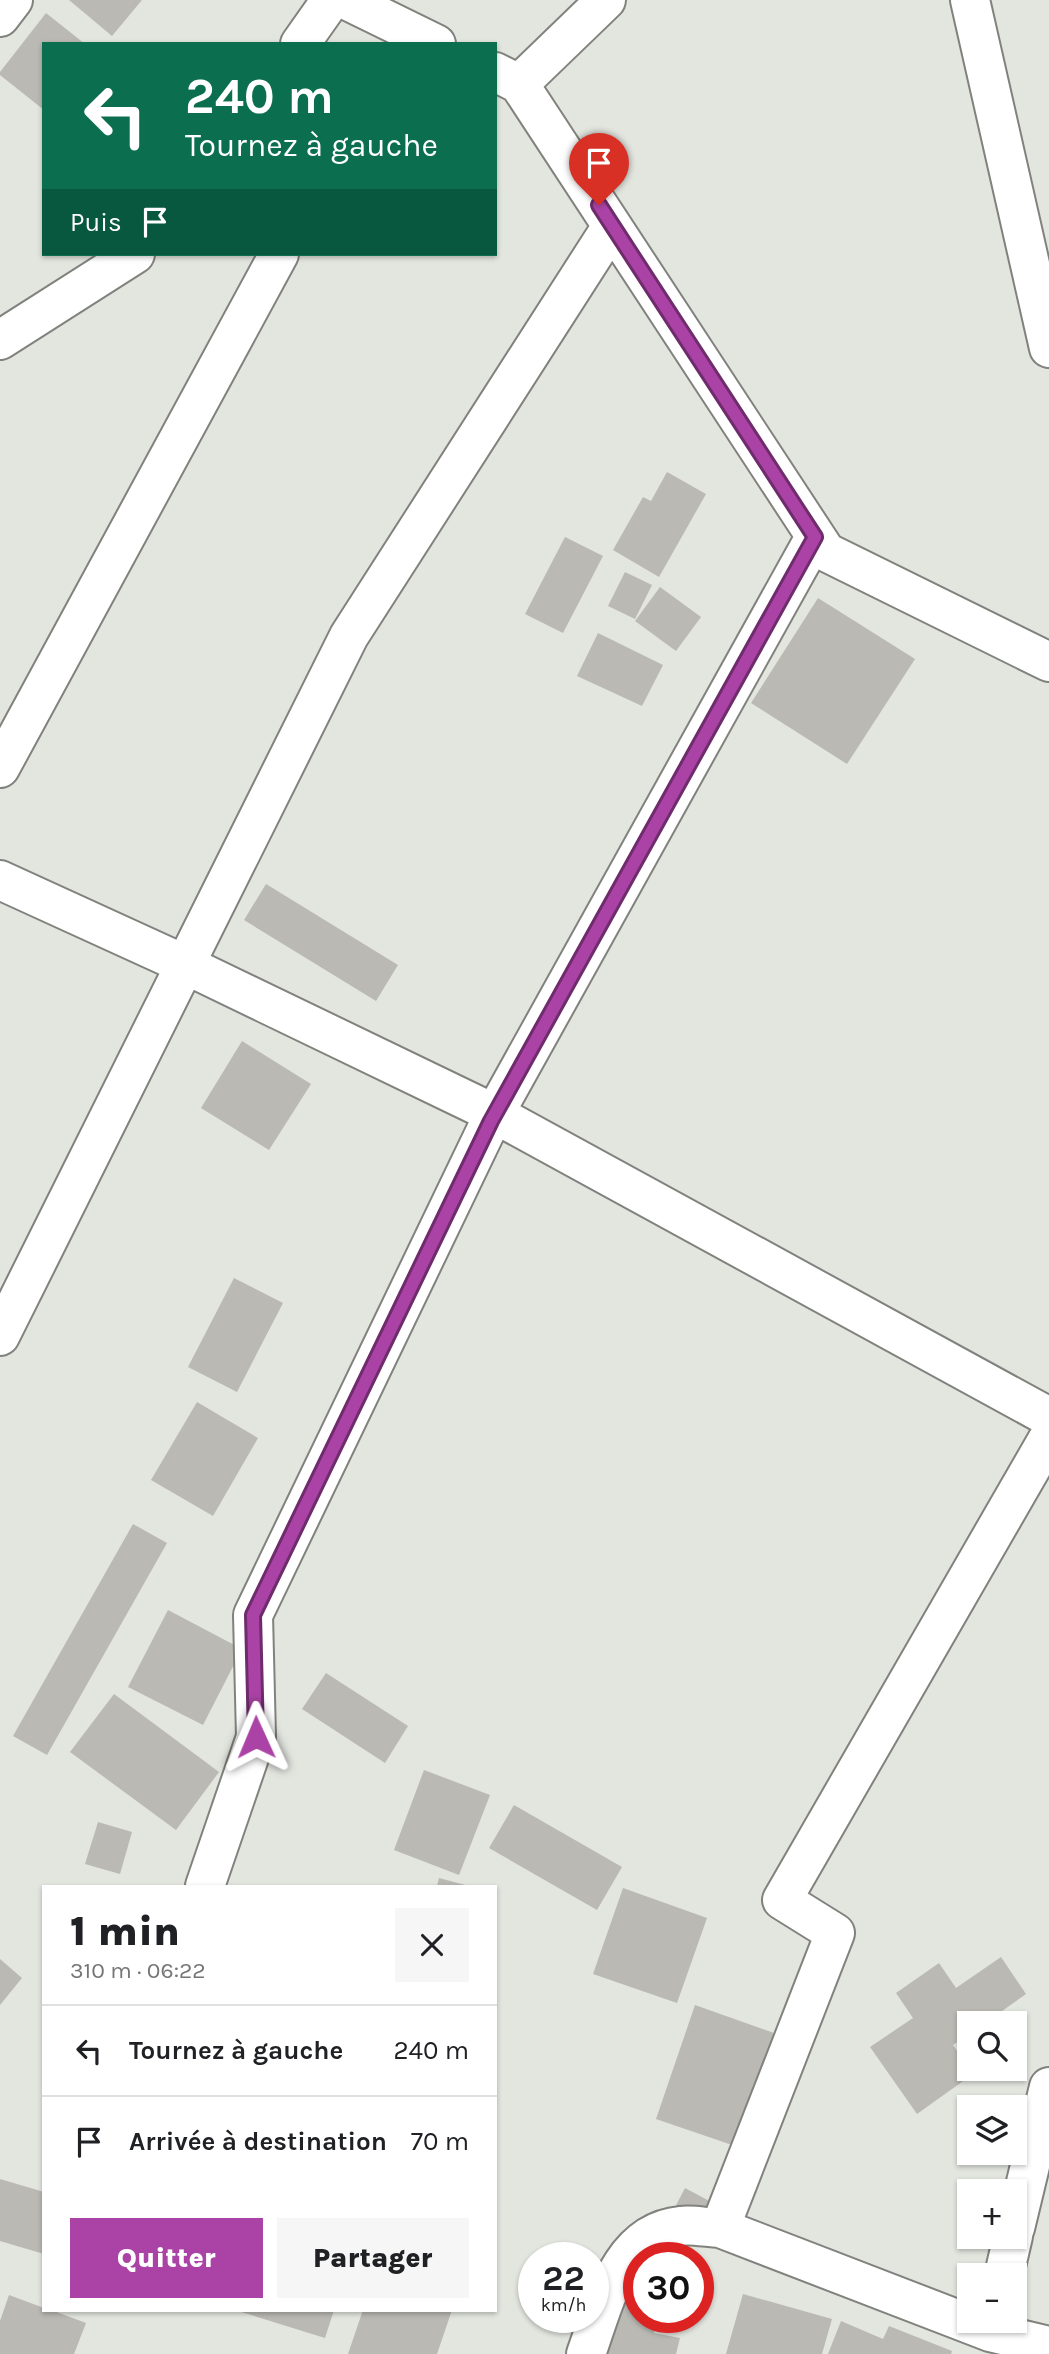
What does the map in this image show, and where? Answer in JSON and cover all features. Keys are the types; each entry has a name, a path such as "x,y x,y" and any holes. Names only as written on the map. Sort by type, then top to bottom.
{"street":[{"path":"0,17 13,0"},
{"path":"301,42 331,0"},
{"path":"346,0 398,36 426,42"},
{"path":"606,0 507,78 612,226 825,552 1049,662"},
{"path":"970,0 1049,348"},
{"path":"0,1336 349,636 612,226"},
{"path":"0,340 132,256"},
{"path":"0,768 278,256"},
{"path":"205,1885 256,1737 253,1615 495,1114 815,537"},
{"path":"0,880 186,965 495,1114 1049,1417"},
{"path":"720,2228 835,1933 782,1900 1049,1437"},
{"path":"1027,2179 1049,2087"},
{"path":"586,2354 613,2279 627,2255 652,2234 681,2226 720,2228 987,2336 1049,2347"}],"building":[{"path":"69,0 142,0 112,36"},
{"path":"46,13 82,42 42,42 42,108 0,75"},
{"path":"667,472 706,494 659,577 613,550 643,497 651,501"},
{"path":"565,537 603,556 563,633 525,614"},
{"path":"625,572 652,585 635,619 608,606"},
{"path":"660,587 701,617 676,651 635,621"},
{"path":"818,598 915,659 847,764 751,703"},
{"path":"598,633 663,665 642,706 577,676"},
{"path":"266,884 398,965 376,1001 244,920"},
{"path":"242,1041 311,1084 269,1150 201,1108"},
{"path":"234,1278 283,1303 237,1392 188,1367"},
{"path":"197,1402 258,1438 213,1516 151,1480"},
{"path":"133,1524 167,1543 47,1755 13,1736"},
{"path":"168,1610 242,1649 203,1725 128,1687"},
{"path":"326,1673 408,1726 385,1763 302,1709"},
{"path":"114,1694 219,1772 176,1830 70,1752"},
{"path":"424,1770 490,1795 459,1875 394,1850"},
{"path":"514,1805 622,1867 597,1910 489,1848"},
{"path":"98,1822 132,1832 120,1874 85,1864"},
{"path":"439,1878 465,1885 437,1885"},
{"path":"623,1888 707,1918 677,2003 593,1974"},
{"path":"1001,1957 1026,1994 1002,2011 957,2011 957,2042 953,2045 957,2051 957,2081 963,2081 917,2114 870,2047 913,2018 896,1993 939,1963 956,1988"},
{"path":"0,1959 22,1978 0,2005"},
{"path":"695,2005 774,2033 735,2146 656,2119"},
{"path":"0,2179 42,2191 42,2253 0,2241"},
{"path":"685,2188 713,2203 697,2231 670,2217"},
{"path":"623,2291 623,2333 654,2333 680,2338 676,2354 608,2354"},
{"path":"743,2294 832,2319 822,2354 726,2354"},
{"path":"9,2295 42,2307 42,2312 56,2312 86,2323 74,2354 0,2354 0,2321"},
{"path":"241,2312 333,2312 325,2338"},
{"path":"362,2312 451,2312 437,2354 348,2354"},
{"path":"841,2321 883,2339 889,2326 952,2351 951,2354 828,2354"}],"route":[{"path":"256,1737 253,1615 491,1121 815,537 599,205"}]}
